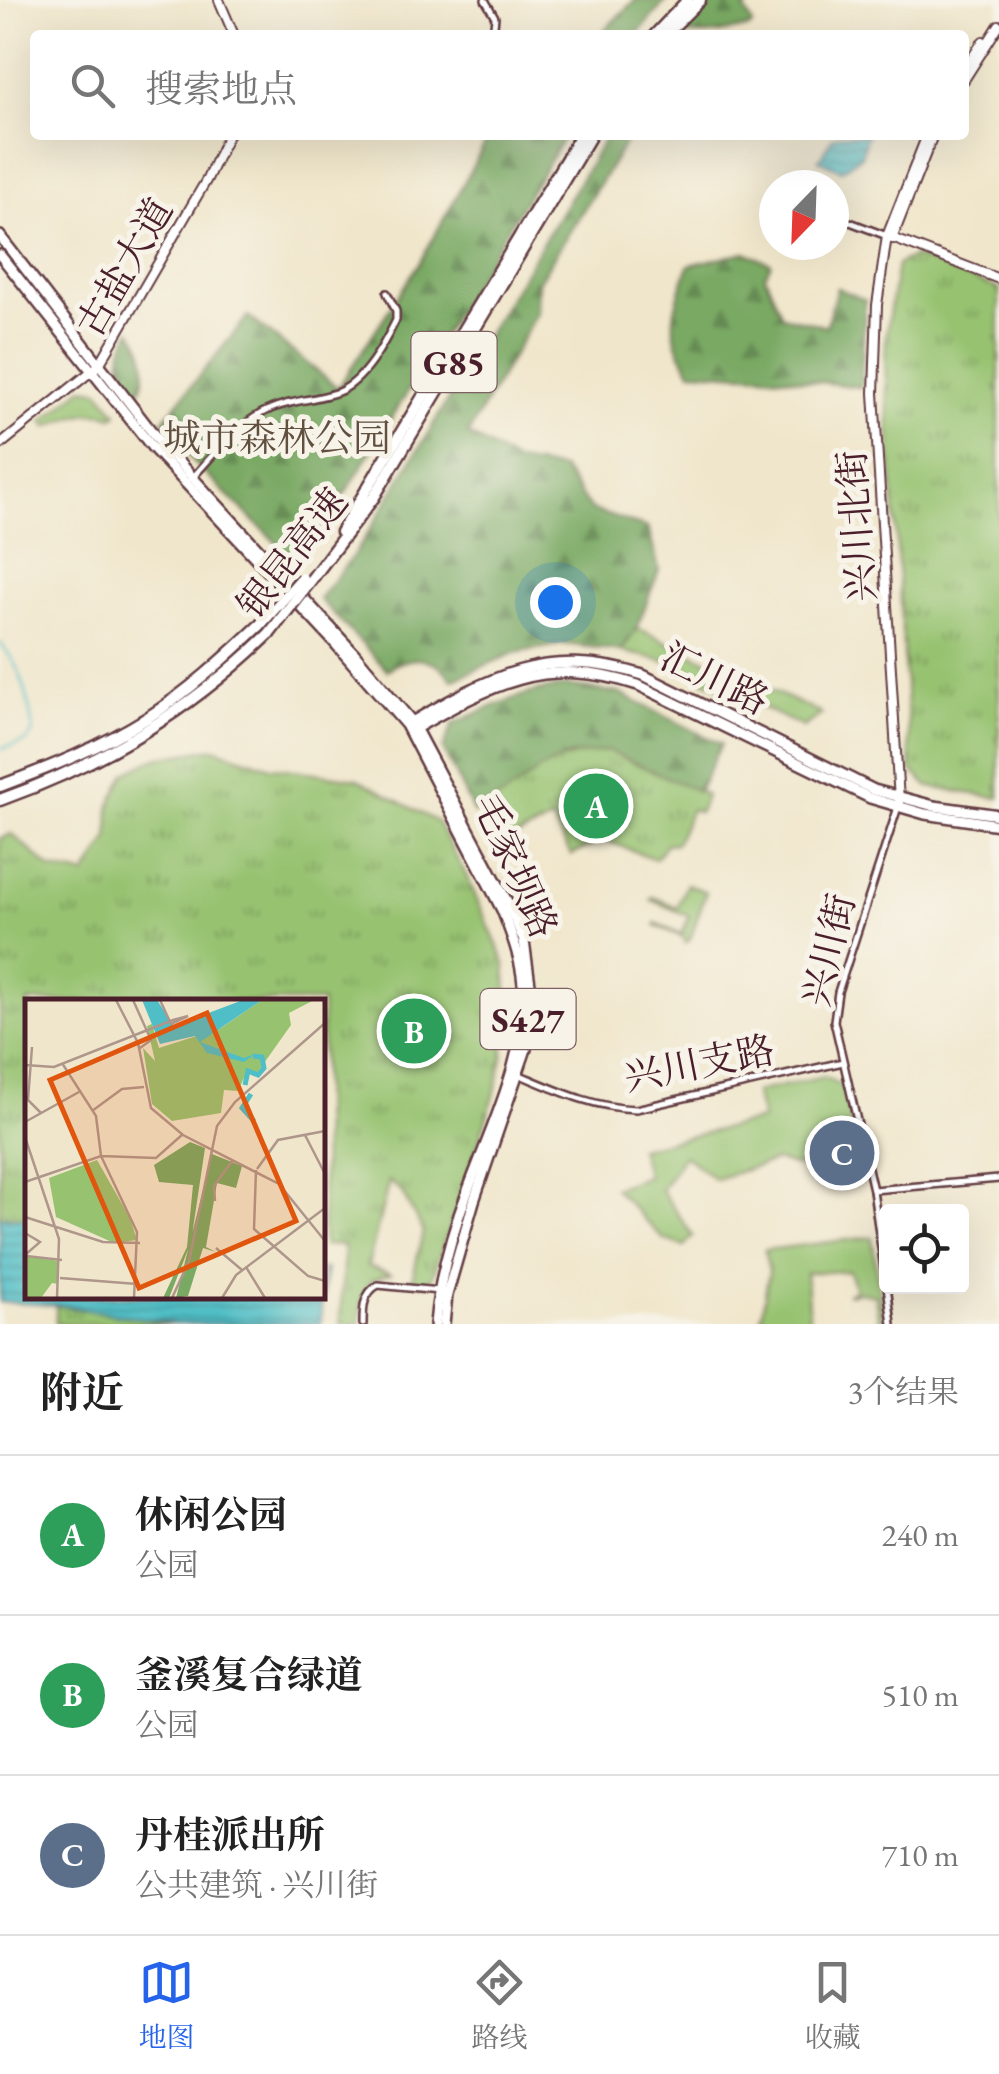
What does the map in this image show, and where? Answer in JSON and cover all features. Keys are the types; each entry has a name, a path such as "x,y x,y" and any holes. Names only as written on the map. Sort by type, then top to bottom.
{"highway":[{"path":"659,30 688,0"},
{"path":"670,30 700,0"},
{"name":"银昆高速","path":"0,800 52,782 113,753 204,692 269,634 379,474 578,140"},
{"name":"银昆高速","path":"0,786 64,762 147,718 221,662 305,581 374,497 588,140"}],"main road":[{"name":"S427","path":"0,236 94,368 191,492 411,727"},
{"name":"S427","path":"0,255 192,479 354,653 411,727"},
{"name":"汇川路","path":"411,727 486,690 528,676 571,670 608,675 638,684 870,798 999,825"},
{"name":"毛家坝路","path":"411,727 510,907 524,940 530,984 526,1049 465,1196 435,1324"},
{"name":"汇川路","path":"898,803 999,815"},
{"name":"毛家坝路","path":"444,1324 447,1295 515,1073"}],"street":[{"path":"219,0 232,30"},
{"path":"484,0 495,17 493,30"},
{"path":"969,62 999,16"},
{"path":"969,72 999,25"},
{"name":"古盐大道","path":"94,368 207,179 226,140"},
{"name":"兴川北街","path":"898,803 874,393 878,306 890,239 928,140"},
{"path":"849,222 999,278"},
{"path":"192,479 228,438 260,414 274,406 336,393 358,378 396,320 387,293"},
{"path":"0,446 94,368"},
{"name":"兴川街","path":"879,1231 834,1021 898,803"},
{"name":"兴川支路","path":"515,1073 588,1102 636,1109 843,1062"},
{"path":"873,1190 999,1178"},
{"path":"363,1324 366,1297 378,1285 440,1291"},
{"name":"兴川街","path":"888,1294 892,1324"}],"green space":[{"path":"635,0 667,0 640,30 604,30"},
{"path":"716,0 754,0 745,10 753,24 749,28 685,30"},
{"name":"城市森林公园","path":"487,140 562,140 350,486 313,537 296,553 286,552 196,465 163,421 248,316 338,388 420,262"},
{"path":"604,140 627,140 538,282 537,313 468,434 516,462 562,469 591,510 648,528 659,570 637,628 621,651 565,644 514,653 452,680 438,666 422,660 405,661 387,670 319,599 359,548"},
{"path":"745,252 771,263 765,276 782,316 826,326 837,288 865,300 861,387 691,371 674,331 679,294 689,265"},
{"path":"914,256 999,289 999,798 929,787 911,770 885,363 897,265"},
{"path":"131,330 145,360 139,393 121,363"},
{"path":"83,388 99,390 117,413 80,415 47,427 43,421"},
{"path":"637,628 822,714 803,727 664,661 621,651"},
{"path":"567,686 619,693 721,744 698,792 608,751 569,756 474,813 443,749 453,724 523,695"},
{"path":"214,748 271,767 358,779 437,822 466,875 505,963 508,1005 494,1096 432,1278 425,1284 412,1282 423,1231 401,1191 389,1181 368,1266 390,1274 370,1281 361,1304 360,1324 340,1324 344,1246 325,1245 325,999 25,999 25,1219 0,1216 0,838 12,834 51,869 86,875 109,838 110,805 126,773 156,758"},
{"path":"608,751 706,795 699,812 691,809 676,843 666,844 655,859 604,840 571,855 552,820 505,842 490,804 554,763"},
{"path":"687,884 706,892 690,940 685,943 685,938 655,925 682,934 689,916 651,900 653,897 677,907"},
{"path":"824,1077 843,1086 854,1139 802,1152 802,1167 775,1161 715,1179 684,1155 661,1190 693,1236 684,1246 663,1239 614,1188 647,1176 639,1148 762,1120 755,1092"},
{"path":"872,1237 884,1324 879,1324 875,1295 847,1294 855,1290 849,1271 806,1273 809,1324 760,1324 769,1271 764,1250"},
{"path":"56,1305 161,1320 177,1324 56,1324"}],"water":[{"path":"831,140 866,140 861,156 841,170 819,160"},
{"path":"0,1216 25,1219 25,1299 323,1299 320,1324 177,1324 56,1305 0,1302"}],"waterway":[{"path":"0,643 20,674 33,732 27,741 0,749"}],"place":[{"name":"休闲公园","path":"596,806"},
{"name":"釜溪复合绿道","path":"414,1031"},
{"name":"丹桂派出所","path":"842,1153"}]}
